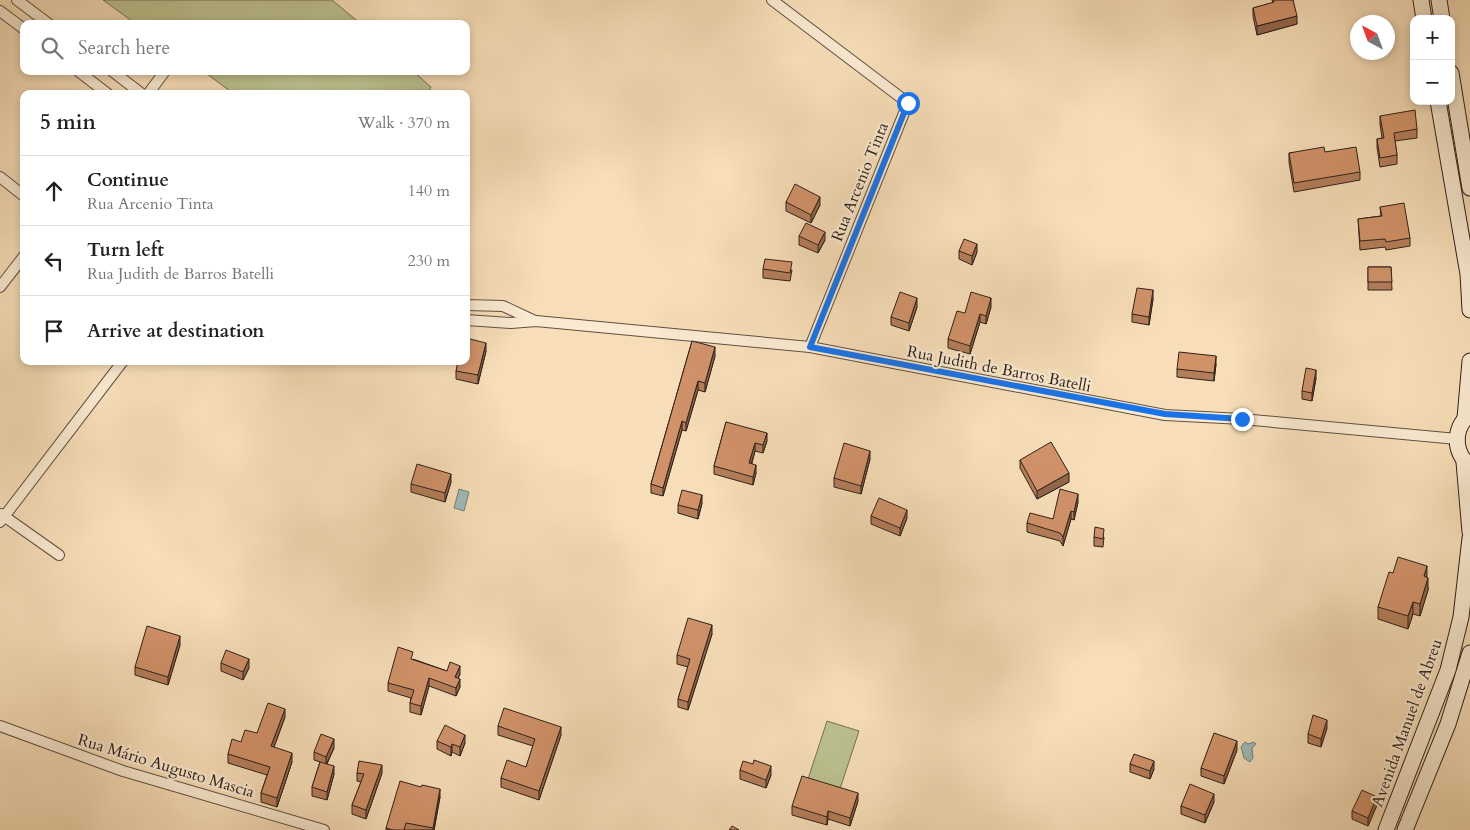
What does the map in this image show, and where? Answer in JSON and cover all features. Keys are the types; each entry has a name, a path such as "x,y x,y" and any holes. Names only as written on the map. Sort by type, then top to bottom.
{"main road":[{"path":"1421,0 1423,15"},
{"path":"1439,0 1441,15"},
{"path":"1455,97 1470,188"},
{"path":"1439,105 1468,274 1470,310"},
{"path":"1470,361 1467,416 1457,439 1459,451 1467,464 1470,532"},
{"name":"Avenida Manuel de Abreu","path":"1386,830 1448,670 1461,617 1470,538"},
{"path":"1405,830 1448,724 1470,653"}],"street":[{"path":"17,0 44,20"},
{"name":"Rua Arcenio Tinta","path":"772,0 908,103 810,347"},
{"path":"0,11 20,26"},
{"path":"83,75 103,90"},
{"path":"117,75 137,90"},
{"path":"151,90 162,75"},
{"path":"0,177 20,193"},
{"path":"0,287 20,261"},
{"name":"Rua Judith de Barros Batelli","path":"470,304 503,306 536,321"},
{"name":"Rua Judith de Barros Batelli","path":"470,320 511,323 536,321 810,347 1165,414 1242,419 1457,439"},
{"path":"59,555 2,518 120,365"},
{"name":"Rua Mário Augusto Mascia","path":"0,726 123,772 324,830"}],"green space":[{"path":"103,0 332,0 356,20 130,20"},
{"path":"208,75 418,75 431,87 429,90 229,90"},
{"path":"827,721 859,731 840,789 808,779"}],"water":[{"path":"459,489 469,492 464,511 454,508"},
{"path":"1245,742 1248,744 1254,742 1256,744 1252,748 1253,758 1250,762 1244,758 1241,747"}],"building":[{"path":"1274,0 1293,0 1297,16 1257,26 1253,8 1274,2"},
{"path":"1415,110 1417,129 1394,133 1397,155 1380,158 1377,139 1384,138 1380,116"},
{"path":"1324,147 1325,152 1356,147 1360,172 1294,183 1289,153"},
{"path":"795,184 820,197 811,215 786,202"},
{"path":"1404,203 1410,238 1386,242 1385,239 1360,241 1358,219 1382,216 1380,207"},
{"path":"806,223 825,232 818,245 799,236"},
{"path":"964,239 977,244 972,256 959,251"},
{"path":"765,259 792,262 790,273 763,269"},
{"path":"1368,267 1391,267 1392,282 1368,282"},
{"path":"1137,288 1153,290 1149,317 1132,314"},
{"path":"900,292 917,298 909,323 891,317"},
{"path":"971,292 991,298 986,316 980,314 970,346 948,339 957,311 965,313"},
{"path":"470,339 486,343 478,375 456,371 457,365 470,365"},
{"path":"692,341 715,347 705,383 698,381 686,423 682,421 663,488 651,484"},
{"path":"1179,352 1216,356 1214,373 1177,369"},
{"path":"1306,368 1316,370 1312,393 1302,391"},
{"path":"726,422 767,433 763,445 755,443 749,463 756,465 753,477 714,466"},
{"path":"1051,442 1069,473 1037,491 1020,460"},
{"path":"844,443 870,451 861,486 834,478"},
{"path":"417,464 451,474 445,493 411,484"},
{"path":"1060,489 1078,494 1074,512 1071,511 1063,537 1060,533 1027,523 1030,513 1053,519"},
{"path":"682,490 702,495 698,510 678,505"},
{"path":"879,498 907,510 900,528 871,516"},
{"path":"1095,527 1104,529 1103,539 1094,537"},
{"path":"1398,557 1427,566 1424,576 1428,578 1420,604 1413,602 1408,616 1378,607 1389,572 1393,573"},
{"path":"688,618 712,625 688,702 678,699 690,659 677,655"},
{"path":"147,626 180,636 168,677 135,667"},
{"path":"398,647 413,652 411,659 447,671 450,662 460,666 455,677 460,679 456,688 429,678 421,706 410,703 414,690 388,683"},
{"path":"226,650 249,659 243,672 221,663"},
{"path":"268,703 285,709 271,746 292,753 277,798 261,793 270,767 228,754 232,739 241,742 245,730 257,733"},
{"path":"504,708 561,727 539,791 501,778 507,760 526,767 535,739 498,726"},
{"path":"1313,715 1327,720 1321,739 1308,734"},
{"path":"445,725 465,735 460,747 452,744 451,747 437,741"},
{"path":"1214,733 1237,741 1224,776 1201,768"},
{"path":"321,734 334,739 326,757 314,752"},
{"path":"1134,754 1154,761 1150,771 1130,764"},
{"path":"754,760 771,766 766,780 740,770 743,761 753,764"},
{"path":"359,761 382,765 366,810 352,805 364,774 357,773"},
{"path":"320,762 334,766 327,792 312,787"},
{"path":"802,776 858,793 850,818 828,811 827,817 792,806"},
{"path":"400,781 421,787 422,785 440,789 433,828 406,823 404,830 386,828"},
{"path":"1190,784 1214,794 1205,815 1181,806"},
{"path":"1362,790 1377,797 1368,818 1352,811"},
{"path":"732,826 739,830 729,830"}],"route":[{"path":"908,103 810,347 1058,396 1165,414 1242,419"}]}
